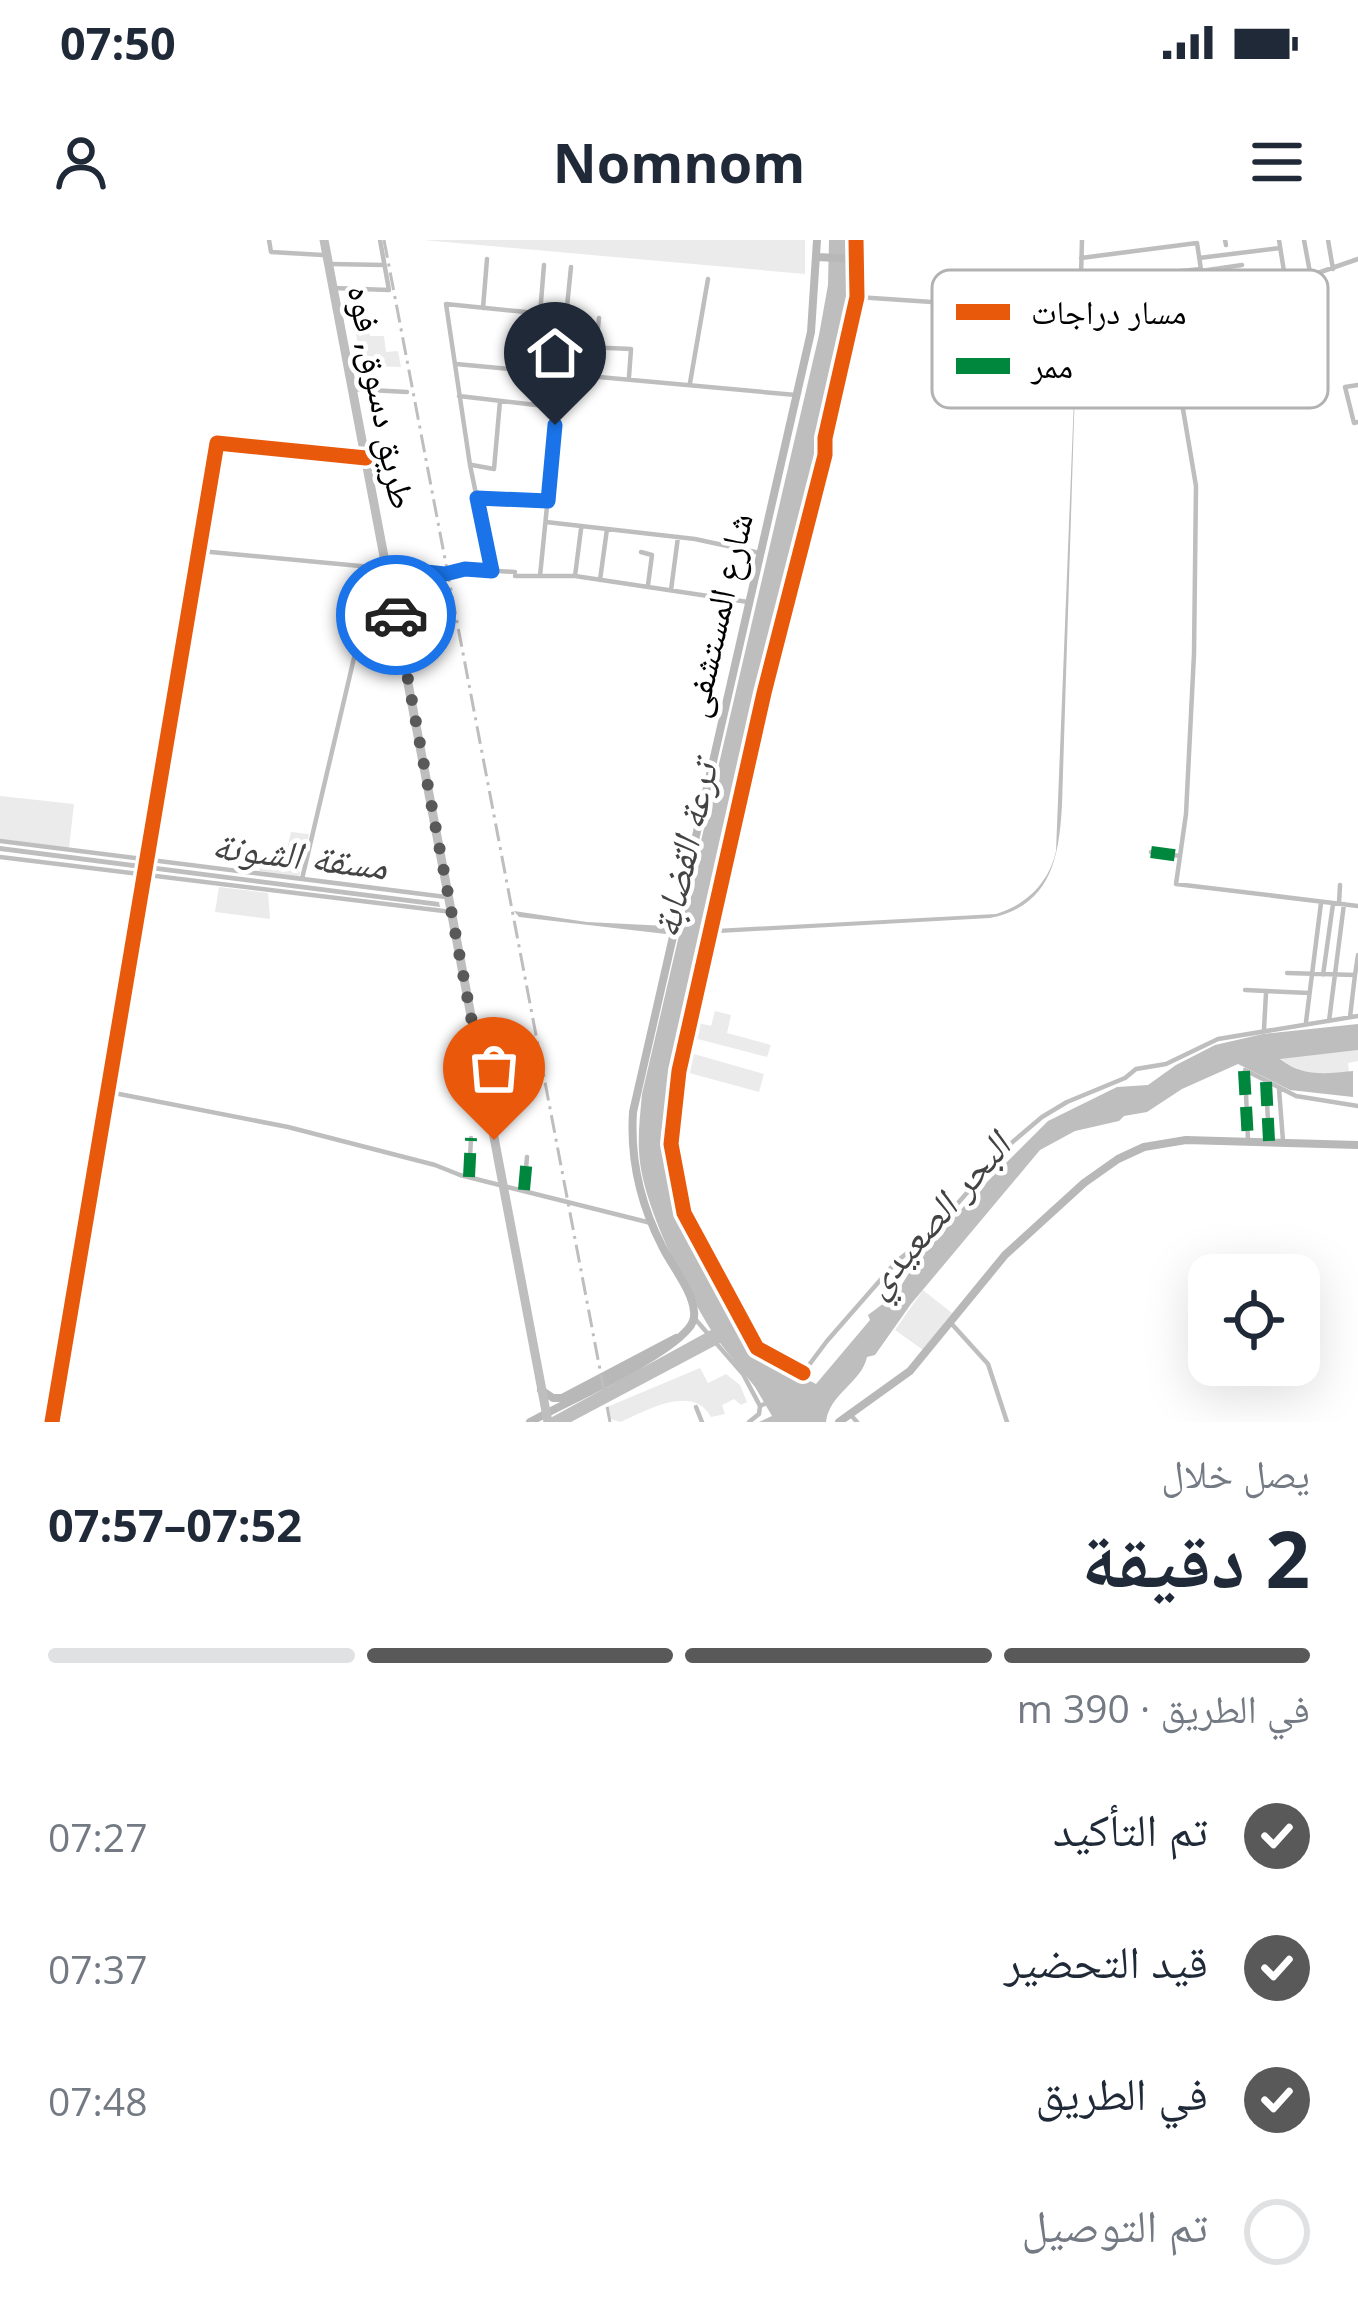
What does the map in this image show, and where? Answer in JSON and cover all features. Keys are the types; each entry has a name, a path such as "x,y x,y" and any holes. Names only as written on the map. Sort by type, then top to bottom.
{"main road":[{"name":"طريق دسوق, فوه","path":"324,240 547,1418"},
{"name":"شارع المستشفى","path":"694,1318 693,1305 651,1222 634,1155 635,1100 813,318 820,257 817,240"},
{"path":"820,257 855,259"},
{"path":"844,1417 910,1371 1017,1244 1118,1159 1144,1147 1175,1141 1358,1145"},
{"path":"530,1422 547,1418 573,1395 677,1338 694,1318"},
{"path":"541,1390 556,1399 573,1395"}],"street":[{"path":"269,240 271,252 384,266"},
{"path":"333,288 388,290 380,240"},
{"path":"803,1373 755,1346 691,1230 674,1178 671,1127 709,935 806,517 825,455 857,297 856,240"},
{"path":"1080,270 1082,240"},
{"path":"1118,240 1118,252"},
{"path":"1144,240 1145,249"},
{"path":"1304,240 1307,270"},
{"path":"1328,240 1333,269"},
{"path":"1081,258 1197,241 1201,270 1242,265"},
{"path":"1199,258 1279,244"},
{"path":"1328,271 1358,259"},
{"path":"483,308 487,260"},
{"path":"540,314 544,265"},
{"path":"540,576 571,267"},
{"path":"690,383 709,279"},
{"path":"857,297 932,302"},
{"path":"492,571 458,396 446,304 566,316"},
{"path":"596,347 599,318"},
{"path":"563,346 631,349 629,379"},
{"path":"453,364 796,394"},
{"path":"1356,422 1346,387 1358,385"},
{"path":"352,389 407,392"},
{"path":"458,396 557,407"},
{"path":"470,465 494,469 500,401"},
{"path":"1183,408 1196,486 1195,654 1186,814 1176,884 1358,906"},
{"path":"52,1422 218,442 366,458"},
{"path":"477,498 548,501"},
{"path":"545,522 678,537 760,553"},
{"path":"575,577 581,526"},
{"path":"600,580 607,529"},
{"path":"671,590 678,537"},
{"path":"200,551 388,573 445,574 465,569 575,577 748,602"},
{"path":"641,552 652,554 648,586"},
{"path":"292,894 370,590 388,573"},
{"path":"0,841 449,898"},
{"path":"1151,852 1180,856"},
{"path":"0,857 452,912"},
{"path":"1329,1021 1340,885"},
{"path":"351,902 353,886"},
{"path":"1306,1022 1321,902"},
{"path":"1323,975 1338,903"},
{"path":"1350,1018 1358,955"},
{"path":"1287,974 1355,975"},
{"path":"1245,990 1309,993"},
{"path":"1264,1029 1267,991"},
{"path":"760,1406 796,1390 803,1383 803,1373 897,1261 932,1234 1031,1126 1067,1102 1136,1069 1166,1064 1218,1039 1358,1016"},
{"path":"1248,1141 1244,1071 1304,1099 1358,1106"},
{"path":"1266,1082 1269,1141"},
{"path":"1279,1089 1283,1141"},
{"path":"109,1092 288,1126 651,1222"},
{"path":"469,1177 472,1138"},
{"path":"524,1190 527,1157"},
{"path":"694,1318 743,1374 760,1406 759,1414 749,1422"},
{"path":"950,1322 988,1364 1006,1422"},
{"path":"697,1407 702,1422"},
{"path":"844,1417 857,1422"}],"shaded area":[{"path":"423,240 805,240 805,274"},
{"path":"829,240 851,240 850,302 661,1133 665,1170 680,1221 748,1349 816,1384 870,1320 868,1315 896,1294 917,1260 972,1197 1048,1121 1117,1087 1148,1085 1215,1045 1263,1034 1358,1024 1358,1050 1280,1059 1306,1071 1353,1071 1353,1097 1290,1090 1238,1064 1182,1089 1147,1112 1075,1131 1040,1150 911,1304 875,1355 867,1357 833,1404 826,1422 759,1422 772,1416 720,1343 571,1422 543,1422 711,1330 650,1203 639,1153 642,1094 819,335 828,285"},
{"path":"355,329 384,336 386,352 398,351 401,367 362,366"},
{"path":"1074,408 1062,805 1058,843 1054,861 1039,891 1027,903 990,918 720,933 714,929 996,914 1026,899 1042,883 1056,851"},
{"path":"0,796 74,804 69,848 0,839"},
{"path":"291,832 309,834 299,877 259,871 263,855 285,857"},
{"path":"0,846 439,902 440,907 0,851"},
{"path":"219,887 268,893 270,919 215,912"},
{"path":"514,911 587,922 667,926 666,934 519,917"},
{"path":"715,1011 731,1015 727,1033 771,1045 767,1057 690,1037 694,1022 711,1026"},
{"path":"1358,1050 1358,1061 1348,1063 1349,1072 1340,1073 1304,1071 1280,1058"},
{"path":"687,1052 764,1074 759,1092 682,1071"},
{"path":"923,1290 952,1313 923,1350 895,1330"},
{"path":"700,1368 708,1383 726,1374 740,1385 747,1402 741,1405 734,1399 722,1405 725,1414 711,1417 703,1407 681,1401 620,1422 611,1419 607,1407"}],"railway":[{"path":"384,240 610,1422"}],"marked path":[{"path":"1151,852 1180,856"},
{"path":"1244,1071 1248,1141"},
{"path":"1266,1082 1269,1141"},
{"path":"469,1177 471,1138"},
{"path":"524,1190 527,1157"}],"cycle path":[{"path":"803,1373 757,1348 684,1213 671,1144 679,1071 764,693 825,455 857,297 856,240"},
{"path":"52,1422 217,443 366,458"}],"way so far":[{"path":"396,615 494,1140"}],"route":[{"path":"396,615 388,568 445,574 465,569 492,571 477,498 548,501 555,425"}],"water label":[{"name":"ترعة القضابة","path":"684,850"},
{"name":"مسقة الشونة","path":"300,855"},
{"name":"البحر الصعيدي","path":"936,1214"}]}
